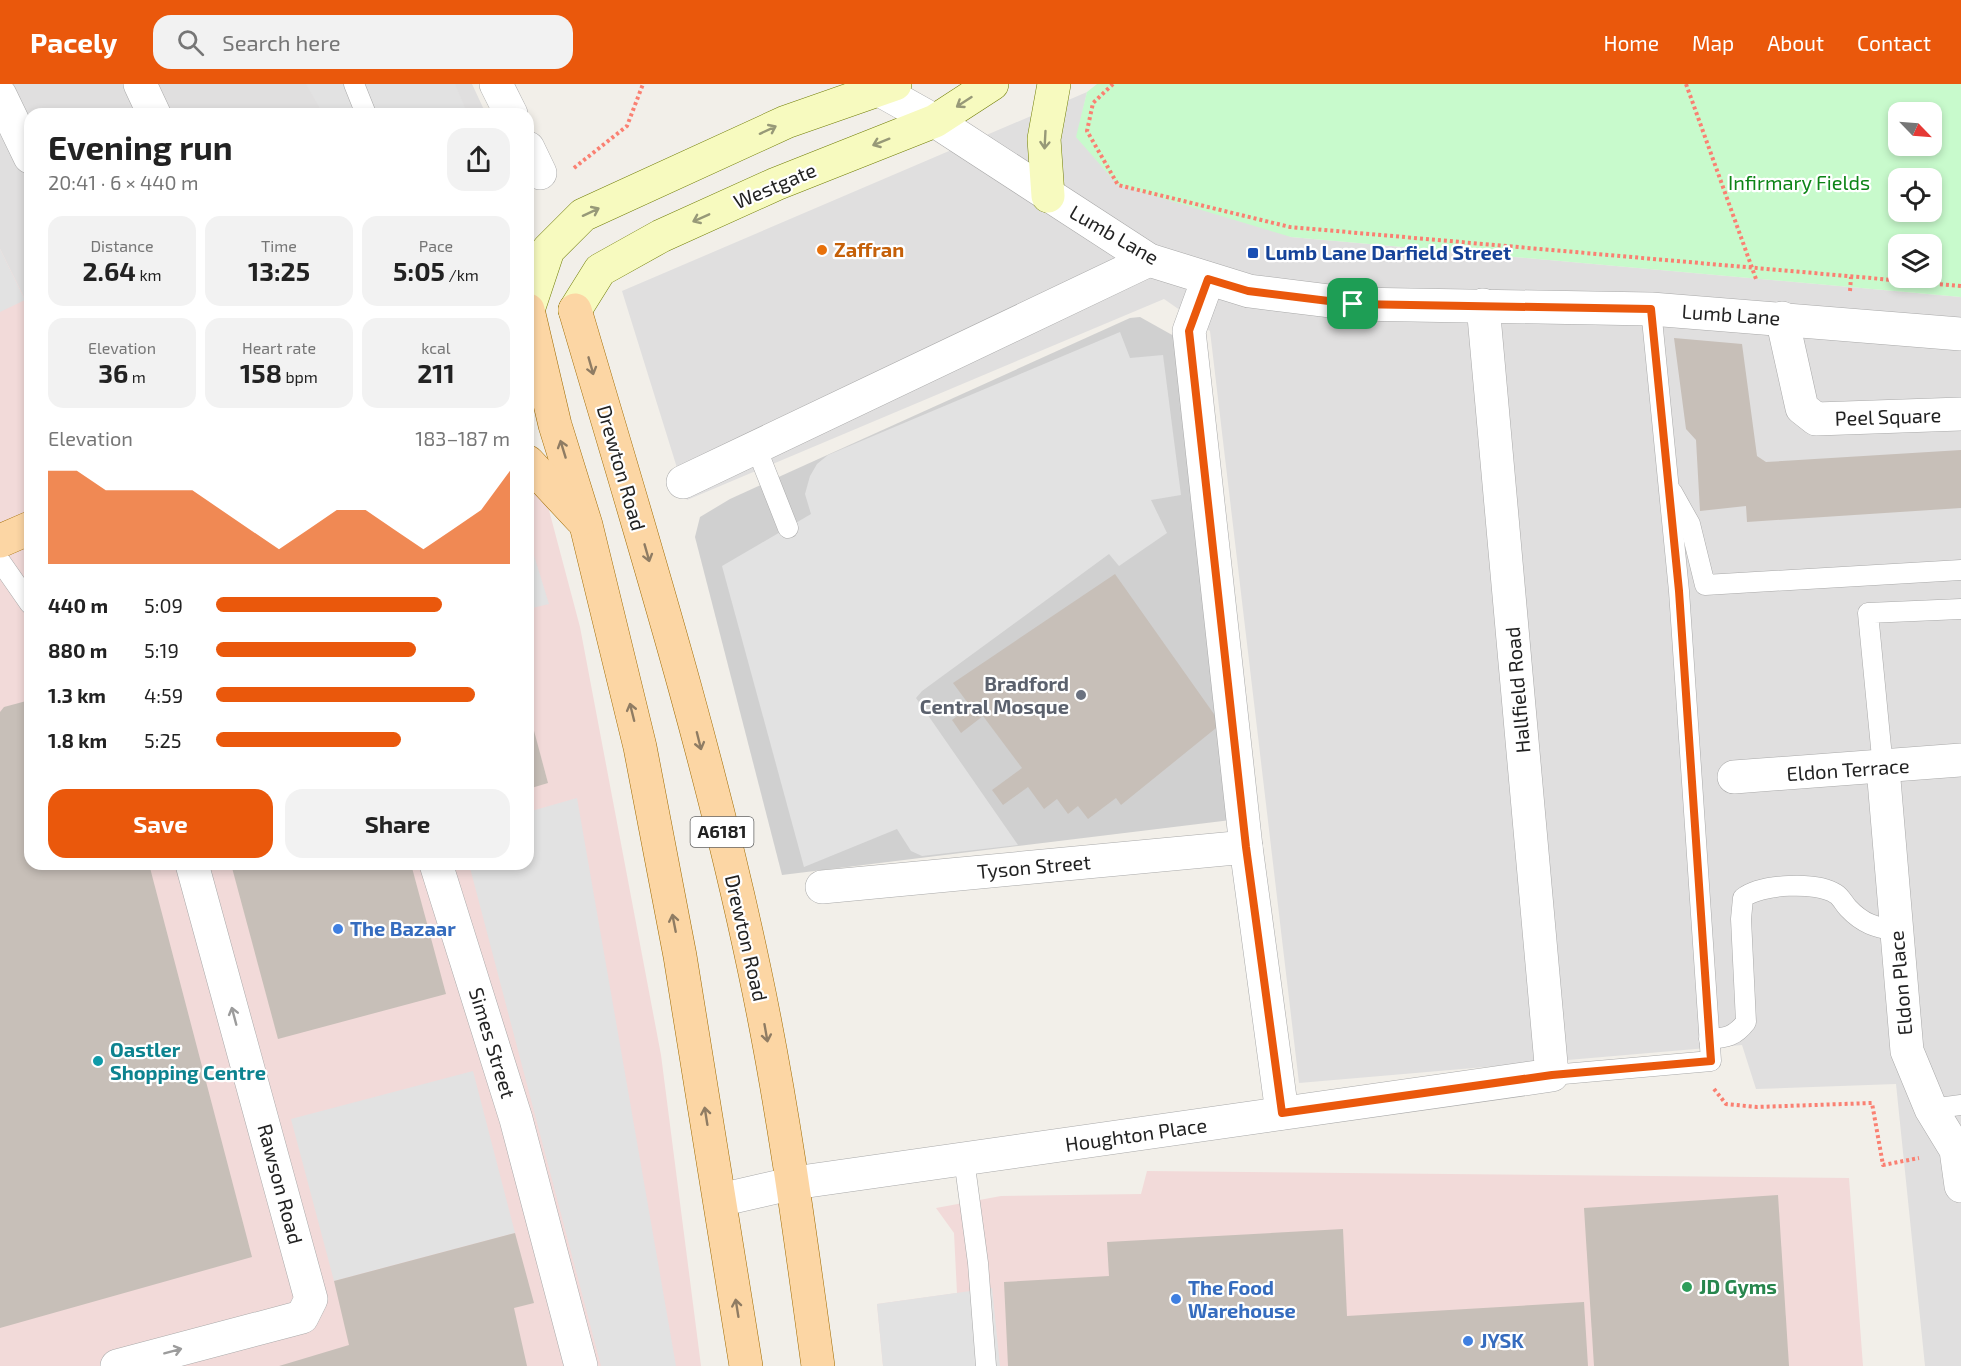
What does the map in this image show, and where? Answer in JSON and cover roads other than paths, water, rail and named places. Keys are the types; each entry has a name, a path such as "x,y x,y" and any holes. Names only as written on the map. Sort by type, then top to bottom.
{"main road":[{"name":"Westgate","path":"534,328 575,310 600,270 661,236 776,184 935,121 992,84"},
{"path":"1048,196 1044,139 1054,84"},
{"path":"534,292 538,254 583,215 786,122 880,86"},
{"name":"Drewton Road","path":"575,310 689,698 754,967 794,1183 818,1366"},
{"path":"534,345 555,425 586,525 640,747 680,956 746,1366"},
{"path":"534,469 586,525"},
{"path":"0,541 24,531"}],"street":[{"path":"140,84 151,108"},
{"path":"496,84 508,108"},
{"name":"Lumb Lane","path":"880,86 1149,260 1248,291 1353,304 1651,309 1961,334"},
{"path":"0,95 24,145"},
{"path":"683,482 1149,260"},
{"path":"1208,279 1189,331 1246,847 1282,1113"},
{"name":"Hallfield Road","path":"1483,305 1552,1075"},
{"name":"Peel Square","path":"1782,318 1802,408 1816,419 1961,414"},
{"name":"Eldon Terrace","path":"1734,777 1883,768 1961,760"},
{"name":"Eldon Place","path":"1883,768 1907,1051 1946,1107 1956,1150 1961,1186"},
{"name":"Tyson Street","path":"822,887 1246,847"},
{"name":"Rawson Road","path":"117,1366 302,1317 311,1299 194,870"},
{"name":"Simes Street","path":"438,870 516,1119 581,1366"},
{"name":"Houghton Place","path":"720,1200 794,1183 1552,1075"}],"lane":[{"path":"354,84 364,108"},
{"path":"1552,1075 1711,1061 1679,591 1651,309"},
{"path":"756,447 788,528"},
{"path":"1669,487 1690,524 1705,585 1961,570"},
{"path":"0,561 24,595"},
{"path":"1883,768 1868,613 1961,609"},
{"path":"1709,1039 1726,1038 1738,1033 1746,1022 1741,919 1743,898 1751,891 1781,886 1818,887 1837,894 1866,925 1896,931"},
{"path":"964,1159 978,1263 986,1366"}],"place":[{"name":"Zaffran","path":"822,250"},
{"name":"Lumb Lane Darfield Street","path":"1253,253"},
{"name":"Bradford Central Mosque","path":"1081,695"},
{"name":"The Bazaar","path":"338,929"},
{"name":"Oastler Shopping Centre","path":"98,1061"},
{"name":"JD Gyms","path":"1687,1287"},
{"name":"The Food Warehouse","path":"1176,1299"},
{"name":"JYSK","path":"1468,1341"}],"park label":[{"name":"Infirmary Fields","path":"1799,183"}]}
